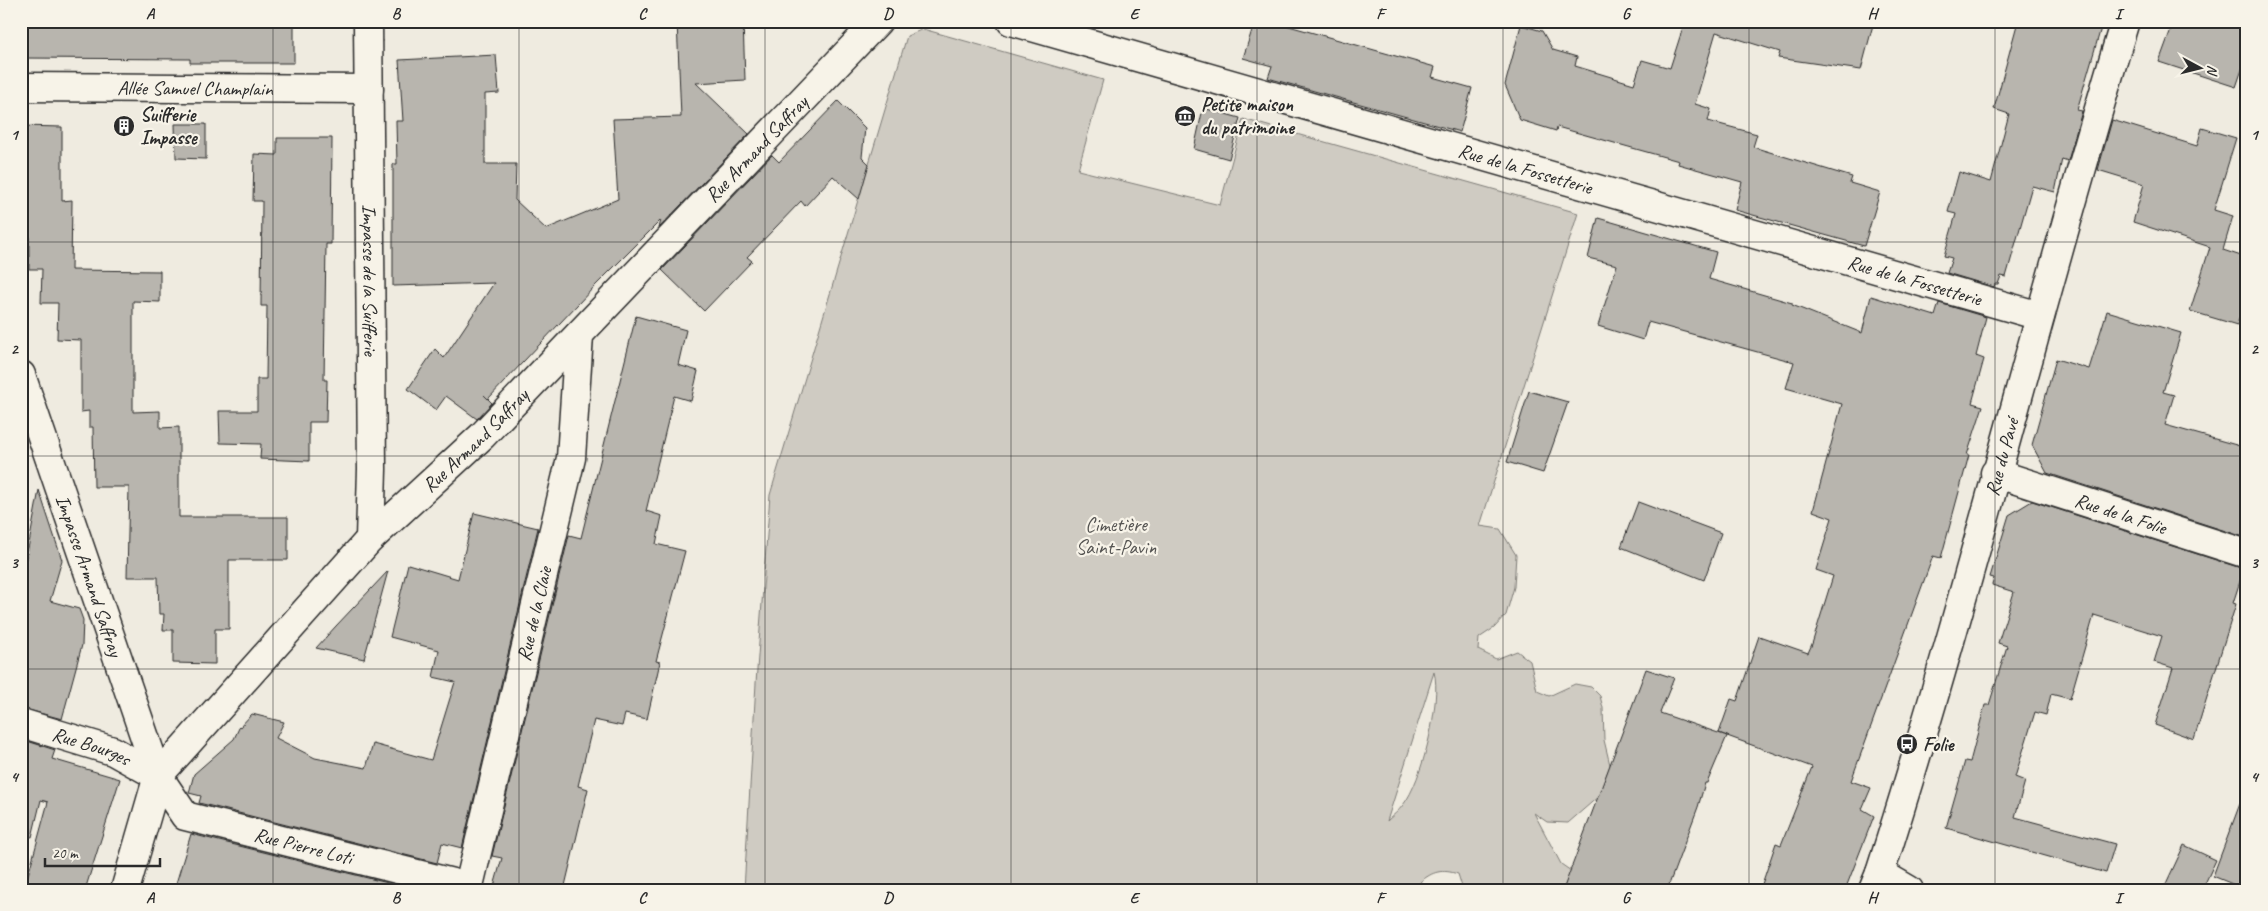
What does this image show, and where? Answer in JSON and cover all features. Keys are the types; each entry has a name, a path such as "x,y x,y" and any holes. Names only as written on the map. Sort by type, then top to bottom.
{"street":[{"name":"Impasse de la Suifferie","path":"368,21 372,469 370,539"},
{"name":"Rue Armand Saffray","path":"125,890 158,776 370,539 482,436 878,21"},
{"name":"Rue de la Fossetterie","path":"1011,21 2040,316"},
{"name":"Rue du Pavé","path":"1876,882 1932,709 1995,473 2125,21"},
{"name":"Allée Samuel Champlain","path":"21,87 369,89"},
{"name":"Rue de la Claie","path":"468,888 571,458 579,335"},
{"name":"Impasse Armand Saffray","path":"21,375 158,776"},
{"name":"Rue de la Folie","path":"1995,473 2247,554"},
{"name":"Rue Bourges","path":"21,723 113,751 158,776"},
{"name":"Rue Pierre Loti","path":"158,776 185,816 468,888"},
{"path":"1876,882 1909,890"}],"green space":[{"name":"Cimetière Saint-Pavin","path":"923,29 1103,80 1078,170 1220,205 1243,119 1578,213 1480,526 1500,529 1516,555 1514,587 1506,615 1494,628 1479,638 1478,650 1496,659 1517,651 1530,661 1537,691 1549,696 1575,684 1591,687 1600,696 1603,708 1604,740 1610,765 1599,796 1568,823 1547,822 1534,813 1561,864 1571,871 1563,890 1463,890 1458,874 1442,871 1429,875 1420,882 1420,890 744,890 756,683 770,495 907,36","holes":["1434,672 1436,685 1429,740 1417,778 1403,805 1387,821"]}],"building":[{"path":"23,21 294,21 294,63 190,63 190,59 22,58"},
{"path":"677,21 743,21 745,80 696,83 749,134 659,228 661,220 595,286 488,399 492,403 477,419 446,396 436,410 408,389 435,349 444,358 494,283 393,286 393,164 397,164 396,121 403,121 399,60 496,55 499,93 485,94 485,164 516,164 515,200 546,229 618,199 613,119 681,117"},
{"path":"1255,21 1271,21 1435,67 1432,77 1472,88 1460,132 1268,78 1272,66 1243,58"},
{"path":"1685,21 1874,21 1861,70 1778,58 1780,52 1716,32 1695,104 1711,109 1708,121 1757,134 1753,147 1852,177 1850,183 1880,192 1864,246 1735,210 1742,182 1678,164 1679,161 1557,127 1556,131 1520,120 1505,85 1521,25 1542,31 1553,50 1577,57 1575,66 1634,84 1642,60 1670,68"},
{"path":"2018,21 2103,21 2077,110 2082,111 2068,161 2062,159 2055,192 2032,186 2006,277 2001,276 1998,284 1995,284 1994,287 1947,273 1952,258 1944,256 1956,214 1948,212 1959,172 1991,182 2009,114 1994,109"},
{"path":"2174,21 2229,21 2247,28 2247,55 2236,87 2159,62"},
{"path":"838,101 865,128 862,157 869,164 859,199 833,176 805,206 801,201 747,257 752,261 704,311 662,270 772,155 779,162"},
{"path":"1203,108 1240,118 1229,159 1194,149"},
{"path":"2112,120 2197,146 2202,128 2236,138 2214,210 2233,216 2223,250 2247,258 2247,292 2237,325 2190,311 2210,247 2133,222 2144,184 2098,170"},
{"path":"175,124 206,124 206,159 176,158"},
{"path":"21,126 62,127 62,201 72,200 71,270 160,271 160,302 133,301 133,412 160,411 160,428 179,427 179,517 288,517 288,560 229,560 229,629 215,629 215,664 173,663 173,630 163,630 164,614 159,614 158,577 127,577 129,487 94,487 93,427 89,427 89,411 81,412 81,340 57,339 58,303 41,303 42,269 29,269 29,200 21,200"},
{"path":"277,138 332,138 331,244 326,244 324,380 327,380 326,422 309,422 309,461 260,459 261,444 220,443 219,411 257,411 257,379 266,379 267,306 261,306 262,201 253,201 254,154 277,155"},
{"path":"1598,218 1716,252 1709,279 1792,303 1792,305 1862,333 1871,296 1935,316 1939,303 1986,317 1976,356 1984,359 1972,403 1983,406 1967,455 1969,455 1941,558 1933,556 1851,781 1871,788 1862,809 1874,816 1845,890 1760,890 1776,843 1781,845 1812,767 1719,733 1731,699 1737,701 1759,636 1808,653 1812,644 1833,576 1816,570 1832,518 1813,511 1842,404 1786,388 1794,362 1648,322 1643,340 1598,326 1617,265 1588,258"},
{"path":"2107,311 2181,333 2163,392 2174,395 2165,425 2247,448 2247,538 2047,473 2032,445 2056,359 2089,369"},
{"path":"636,316 686,330 678,365 698,371 691,401 674,396 646,511 662,516 656,544 685,551 656,661 660,662 647,719 625,714 622,726 594,720 578,786 588,789 564,890 493,890 502,858 492,856 569,535 581,538"},
{"path":"1529,391 1568,402 1543,473 1507,462"},
{"path":"39,490 62,560 50,601 79,609 83,620 82,645 62,719 21,708 21,586"},
{"path":"2032,501 2244,569 2233,603 2236,604 2194,739 2155,725 2173,668 2154,662 2162,636 2094,615 2070,699 2051,694 2046,715 2035,712 2015,777 2025,781 2015,817 2115,844 2106,873 1946,828 1965,761 1970,762 1985,705 1989,705 2007,646 1998,643 2014,592 1992,585 1994,578 1990,577 2009,515"},
{"path":"1638,502 1721,533 1704,580 1621,547"},
{"path":"474,513 538,528 462,848 442,843 437,863 199,803 201,796 189,793 194,774 234,739 239,728 252,714 284,722 276,738 315,758 366,768 373,744 431,760 455,682 433,677 439,650 390,637 408,564 458,579"},
{"path":"388,571 364,659 316,648 336,626"},
{"path":"1646,669 1674,678 1660,713 1727,736 1707,783 1705,783 1667,890 1563,890"},
{"path":"21,739 55,750 52,759 120,779 85,890 24,890 48,802 41,800 32,837 21,835"},
{"path":"2244,793 2247,794 2247,890 2213,876"},
{"path":"191,834 416,890 174,890"},
{"path":"2184,845 2216,860 2202,890 2163,890"}],"place":[{"name":"Petite maison du patrimoine","path":"1185,116"},
{"name":"Suifferie Impasse","path":"124,126"},
{"name":"Folie","path":"1907,744"}]}
